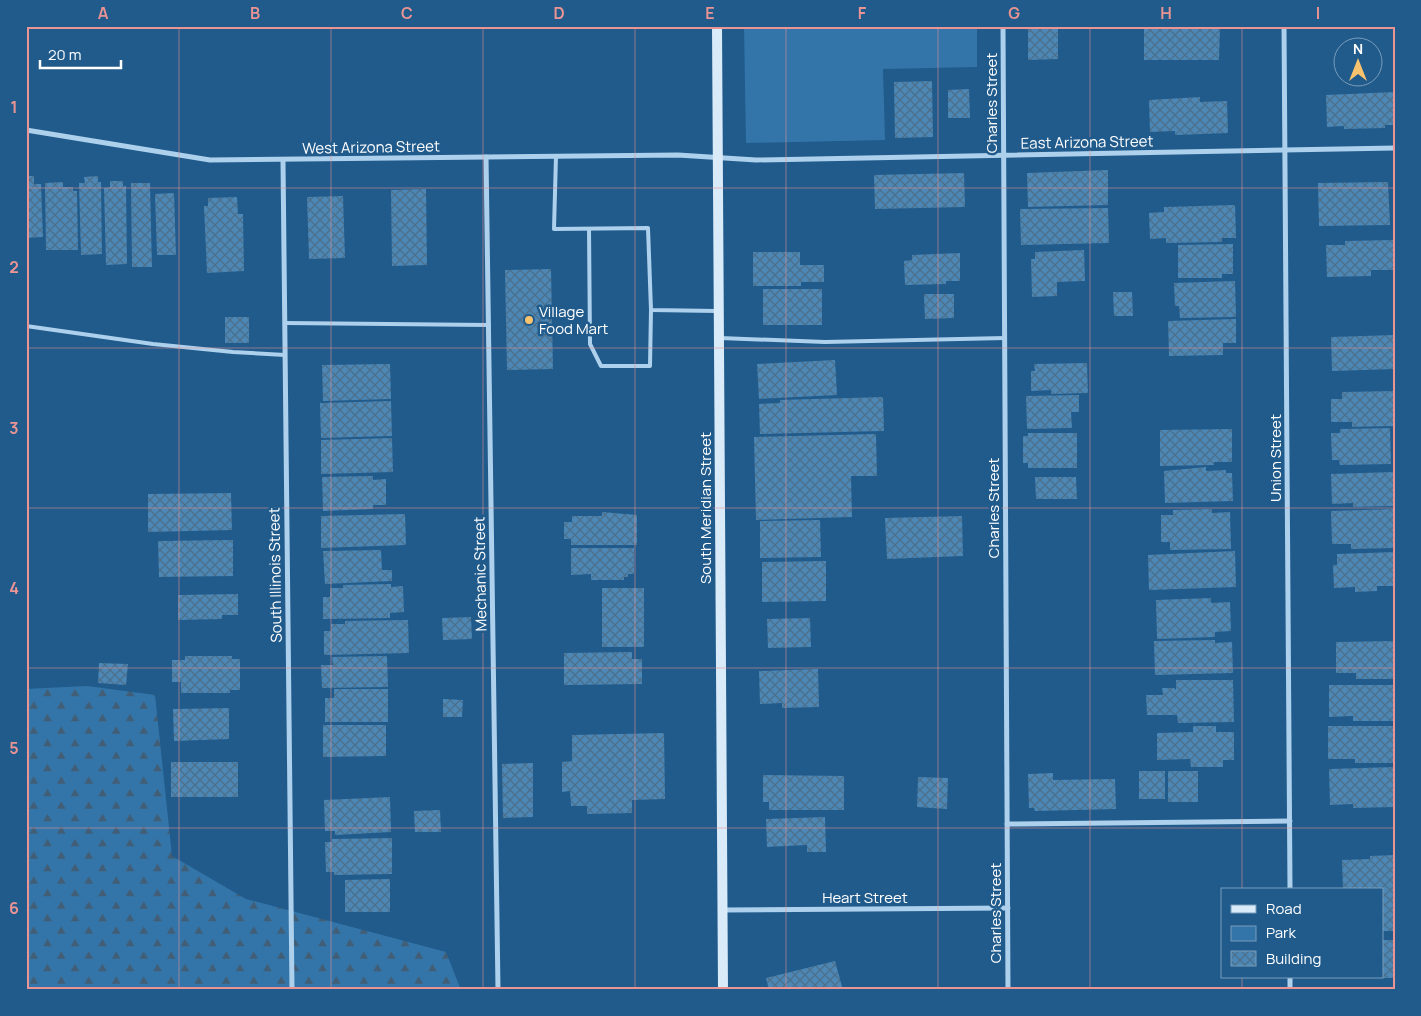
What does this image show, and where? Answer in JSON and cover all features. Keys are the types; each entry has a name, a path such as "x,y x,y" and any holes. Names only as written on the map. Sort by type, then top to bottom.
{"main road":[{"name":"South Meridian Street","path":"717,26 723,990"}],"street":[{"name":"Charles Street","path":"1003,26 1008,990"},
{"name":"Union Street","path":"1284,26 1290,888"},
{"name":"West Arizona Street","path":"26,130 192,158 283,160 686,155 719,157"},
{"name":"East Arizona Street","path":"719,157 756,160 1395,148"},
{"name":"Mechanic Street","path":"486,157 498,990"},
{"name":"South Illinois Street","path":"283,160 292,990"},
{"path":"1007,824 1290,821"},
{"name":"Heart Street","path":"722,910 1008,908"}],"lane":[{"path":"556,156 554,229 648,228 651,310 650,366 601,366 590,344 589,229"},
{"path":"651,310 720,311"},
{"path":"285,323 488,325"},
{"path":"26,326 163,345 285,355"},
{"path":"720,338 825,342 1005,338"}],"green space":[{"path":"744,26 977,26 977,67 883,69 885,140 746,143"},
{"path":"87,686 155,695 172,856 246,899 446,952 461,990 26,990 26,689"}],"building":[{"path":"1144,26 1220,26 1219,60 1144,60"},
{"path":"1028,27 1058,27 1058,59 1028,60"},
{"path":"932,81 933,137 895,138 894,82"},
{"path":"969,89 970,118 948,118 948,90"},
{"path":"1395,92 1395,125 1385,125 1385,128 1344,129 1344,126 1327,127 1326,95"},
{"path":"1200,97 1200,102 1227,101 1228,133 1175,135 1175,131 1150,132 1149,100"},
{"path":"1108,170 1108,205 1028,207 1027,173"},
{"path":"964,173 965,207 875,209 874,175"},
{"path":"26,176 34,176 34,184 41,184 43,237 26,238"},
{"path":"98,176 98,182 101,182 102,254 81,255 79,183 85,183 84,177"},
{"path":"110,181 123,181 123,186 126,186 127,264 106,265 104,188 110,187"},
{"path":"63,182 63,187 73,187 73,191 77,191 78,250 46,250 45,183"},
{"path":"1388,182 1390,225 1319,226 1318,183"},
{"path":"131,183 150,183 152,267 132,267"},
{"path":"426,189 427,265 392,266 391,190"},
{"path":"174,193 176,255 157,255 155,194"},
{"path":"343,196 345,258 309,259 307,197"},
{"path":"237,197 238,214 243,214 244,271 207,273 204,206 208,206 208,198"},
{"path":"1235,205 1236,238 1222,238 1222,242 1166,243 1166,238 1150,239 1149,213 1164,212 1164,207"},
{"path":"1108,208 1109,243 1021,245 1020,209"},
{"path":"1395,240 1395,270 1371,270 1371,276 1327,277 1326,245 1345,245 1345,241"},
{"path":"1233,244 1233,274 1222,274 1222,278 1178,278 1178,245"},
{"path":"1084,250 1085,281 1057,282 1057,296 1032,297 1031,259 1035,259 1035,252"},
{"path":"753,252 800,252 800,265 824,265 824,282 801,282 801,286 753,286"},
{"path":"960,253 960,281 946,281 946,284 905,285 904,261 912,260 912,255"},
{"name":"Village Food Mart","path":"551,269 553,369 507,370 505,270"},
{"path":"1235,281 1236,317 1180,318 1179,306 1175,306 1174,283"},
{"path":"763,289 822,289 822,325 763,325"},
{"path":"1113,292 1132,292 1133,316 1114,316"},
{"path":"924,294 954,294 954,318 925,319"},
{"path":"225,317 249,317 249,343 225,343"},
{"path":"1236,319 1236,343 1223,343 1223,355 1169,356 1168,321"},
{"path":"1395,335 1395,369 1332,371 1331,337"},
{"path":"835,360 837,395 759,399 757,364"},
{"path":"1087,363 1088,393 1051,394 1051,390 1031,391 1031,371 1035,371 1034,364"},
{"path":"390,364 391,399 323,401 322,365"},
{"path":"1395,391 1395,426 1352,427 1352,422 1331,422 1331,399 1342,399 1342,392"},
{"path":"1079,395 1079,412 1071,412 1072,428 1027,429 1026,396"},
{"path":"883,397 884,431 760,434 759,404 780,403 780,400"},
{"path":"391,401 392,436 321,438 320,403"},
{"path":"1390,428 1391,464 1340,465 1339,460 1332,460 1331,433 1340,433 1340,429"},
{"path":"1232,429 1232,462 1214,462 1214,465 1160,466 1160,430"},
{"path":"1028,433 1077,433 1077,468 1028,468 1028,463 1023,463 1023,436 1028,436"},
{"path":"876,434 877,476 851,476 852,517 756,520 754,437"},
{"path":"392,438 393,472 321,474 321,440"},
{"path":"1206,467 1206,471 1226,470 1226,473 1232,473 1233,501 1165,503 1164,471"},
{"path":"1393,472 1394,506 1353,507 1353,503 1332,504 1331,474"},
{"path":"373,476 373,480 386,479 386,505 373,505 373,509 323,511 322,477"},
{"path":"1035,477 1076,477 1077,499 1036,499"},
{"path":"231,493 232,530 148,532 148,494"},
{"path":"1212,509 1212,513 1230,512 1231,549 1170,550 1170,542 1161,542 1161,515 1173,515 1173,510"},
{"path":"1395,509 1395,548 1351,549 1351,544 1332,544 1331,511"},
{"path":"602,512 637,515 637,545 571,545 571,539 564,539 564,522 572,522 572,516 602,516"},
{"path":"405,514 406,545 321,548 321,516"},
{"path":"962,516 963,556 887,559 885,518"},
{"path":"820,520 821,557 760,558 760,521"},
{"path":"233,540 233,576 159,577 158,541"},
{"path":"571,548 634,548 634,574 628,574 628,577 624,577 624,580 591,580 591,574 571,575"},
{"path":"381,550 382,570 392,570 392,581 325,584 323,551"},
{"path":"1235,551 1236,587 1149,590 1148,555"},
{"path":"1395,552 1395,586 1377,586 1377,591 1355,592 1355,587 1334,588 1333,565 1337,565 1337,554"},
{"path":"826,561 826,601 762,602 762,562"},
{"path":"391,584 391,587 403,586 404,612 390,613 390,618 323,619 323,597 330,597 330,588 343,588 343,585"},
{"path":"602,588 644,588 644,647 602,647"},
{"path":"238,594 238,615 222,615 222,619 178,620 178,595"},
{"path":"1211,598 1211,603 1230,602 1231,631 1215,632 1215,637 1157,639 1156,600"},
{"path":"471,617 472,639 443,640 442,618"},
{"path":"810,618 811,647 768,648 767,619"},
{"path":"408,620 409,653 324,655 324,631 331,631 331,624 345,624 345,621"},
{"path":"1215,640 1215,643 1232,642 1233,673 1155,675 1154,641"},
{"path":"1395,641 1395,679 1356,679 1356,673 1336,673 1336,642"},
{"path":"632,652 632,659 642,659 642,684 564,685 564,653"},
{"path":"185,656 232,656 232,659 240,659 240,690 230,690 230,693 181,693 181,682 172,682 172,660 185,660"},
{"path":"387,656 388,687 322,688 321,665 333,665 332,657"},
{"path":"99,663 128,664 126,685 98,683"},
{"path":"818,669 819,707 782,708 782,703 760,704 759,671"},
{"path":"1176,680 1233,680 1234,722 1178,723 1177,715 1147,715 1146,695 1163,695 1162,688 1174,688 1176,690"},
{"path":"1329,685 1395,685 1395,721 1353,721 1353,716 1329,717"},
{"path":"334,689 388,689 388,722 325,722 325,698 334,698"},
{"path":"443,699 463,700 462,717 443,717"},
{"path":"229,708 229,739 174,741 173,709"},
{"path":"323,725 386,725 386,756 323,757"},
{"path":"1193,726 1216,726 1216,732 1234,732 1234,760 1223,760 1223,767 1191,767 1190,759 1157,760 1157,733 1193,732"},
{"path":"1328,726 1395,726 1395,763 1355,763 1355,759 1328,759"},
{"path":"664,733 665,799 632,800 632,813 587,814 587,806 571,806 570,791 562,792 562,762 572,761 572,735"},
{"path":"171,762 238,762 238,797 171,797"},
{"path":"533,763 533,817 503,818 502,764"},
{"path":"1395,767 1395,807 1353,808 1353,804 1330,805 1329,769"},
{"path":"1139,771 1165,771 1165,799 1139,799"},
{"path":"1168,771 1198,771 1198,802 1168,802"},
{"path":"1053,773 1053,780 1115,779 1116,809 1035,811 1034,808 1029,808 1028,774"},
{"path":"763,775 844,776 844,810 769,810 769,802 763,802"},
{"path":"918,777 948,778 947,809 917,807"},
{"path":"390,797 391,832 335,835 335,831 325,831 324,800"},
{"path":"440,810 441,832 415,832 414,811"},
{"path":"825,817 826,852 807,852 807,845 767,847 766,819"},
{"path":"392,838 392,874 334,875 334,872 326,872 325,842 332,842 332,839"},
{"path":"1395,855 1395,931 1384,931 1384,888 1343,888 1342,860 1370,859 1370,856"},
{"path":"390,879 390,912 345,912 345,880"},
{"path":"1384,940 1395,940 1393,978 1384,978"},
{"path":"835,961 843,990 769,990 766,978"}],"place":[{"name":"Village Food Mart","path":"529,320"}]}
